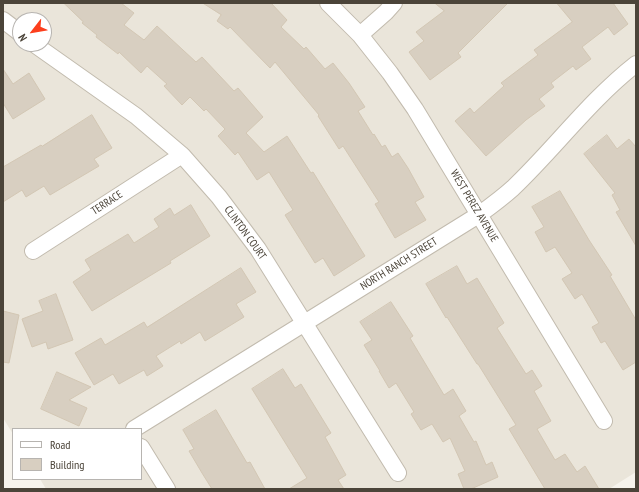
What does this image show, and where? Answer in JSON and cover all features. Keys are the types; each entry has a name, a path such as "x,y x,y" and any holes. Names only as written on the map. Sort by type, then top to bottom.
{"street":[{"name":"WEST PEREZ AVENUE","path":"328,3 360,35 390,73 415,109 604,421"},
{"path":"360,35 394,3"},
{"name":"CLINTON COURT","path":"45,52 136,116 182,155 219,197 258,249 398,473"},
{"name":"NORTH RANCH STREET","path":"136,428 480,214 512,189 599,97 634,71"},
{"name":"TERRACE","path":"33,251 182,155"},
{"path":"142,449 167,489"}],"shaded area":[{"path":"3,3 636,3 636,472 609,489 46,489 41,480 142,480 142,428 12,428 12,432 3,418"}],"building":[{"path":"64,3 121,3 134,13 124,25 144,40 157,26 196,62 202,57 234,91 238,88 263,117 246,133 264,152 287,136 311,173 313,172 365,256 334,276 323,258 315,263 285,215 293,210 269,172 257,180 238,152 235,155 218,136 225,129 206,109 204,111 190,97 182,105 164,86 167,84 147,66 141,73 119,52 118,54 96,37 97,35 82,23 83,22"},
{"path":"203,3 271,3 287,20 281,27 304,49 306,47 325,69 333,63 365,107 358,111 373,135 374,134 382,147 385,145 392,157 398,153 408,168 424,197 415,202 426,220 395,238 375,204 379,202 343,146 339,149 318,116 319,115 275,62 270,68 230,27 228,29 217,21 221,15"},
{"path":"435,3 508,3 458,53 461,57 430,80 409,52 424,41 416,32 444,11"},
{"path":"557,3 613,3 628,24 614,35 608,27 582,47 591,59 576,70 573,66 551,83 554,87 539,99 545,106 526,120 486,156 455,121 470,108 474,113 504,86 501,83 538,55 534,50 572,22"},
{"path":"3,69 13,84 29,73 45,99 13,119 3,103"},
{"path":"92,115 112,148 94,159 99,166 50,195 44,186 26,197 22,190 3,202 3,167 41,145 42,146"},
{"path":"607,135 617,149 629,139 636,147 636,246 616,212 620,210 612,195 615,193 584,154"},
{"path":"560,191 612,275 610,276 636,320 636,362 623,370 605,341 601,343 592,327 599,323 582,294 575,299 562,279 572,273 555,247 546,252 535,232 544,227 532,207"},
{"path":"191,205 210,236 170,261 171,263 92,311 73,282 91,270 85,260 128,234 134,243 159,227 154,219 170,208 174,215"},
{"path":"457,266 467,284 477,278 504,323 497,328 526,374 532,370 542,386 534,391 551,421 537,429 555,460 565,454 577,472 585,466 599,489 545,489 509,429 516,425 478,364 447,317 446,318 426,284"},
{"path":"241,268 256,292 236,304 244,317 205,341 200,332 181,344 180,341 156,356 163,366 147,376 144,370 119,384 113,374 94,385 75,353 101,338 105,345 144,322 147,327"},
{"path":"56,294 73,340 48,349 46,342 32,347 22,319 43,311 39,301"},
{"path":"391,302 413,336 410,338 444,395 453,389 466,411 459,416 474,442 476,441 486,465 492,462 498,477 471,489 464,489 458,474 465,471 450,438 443,442 432,424 421,430 411,414 414,412 396,383 389,388 364,345 372,340 360,322"},
{"path":"3,311 19,315 9,363 3,362"},
{"path":"283,369 295,388 301,384 331,433 325,437 346,475 338,480 344,489 289,489 307,478 252,389"},
{"path":"57,372 91,387 69,400 87,408 79,426 41,409"},
{"path":"216,410 247,463 250,462 265,489 212,489 202,473 189,451 194,449 183,430"}]}
